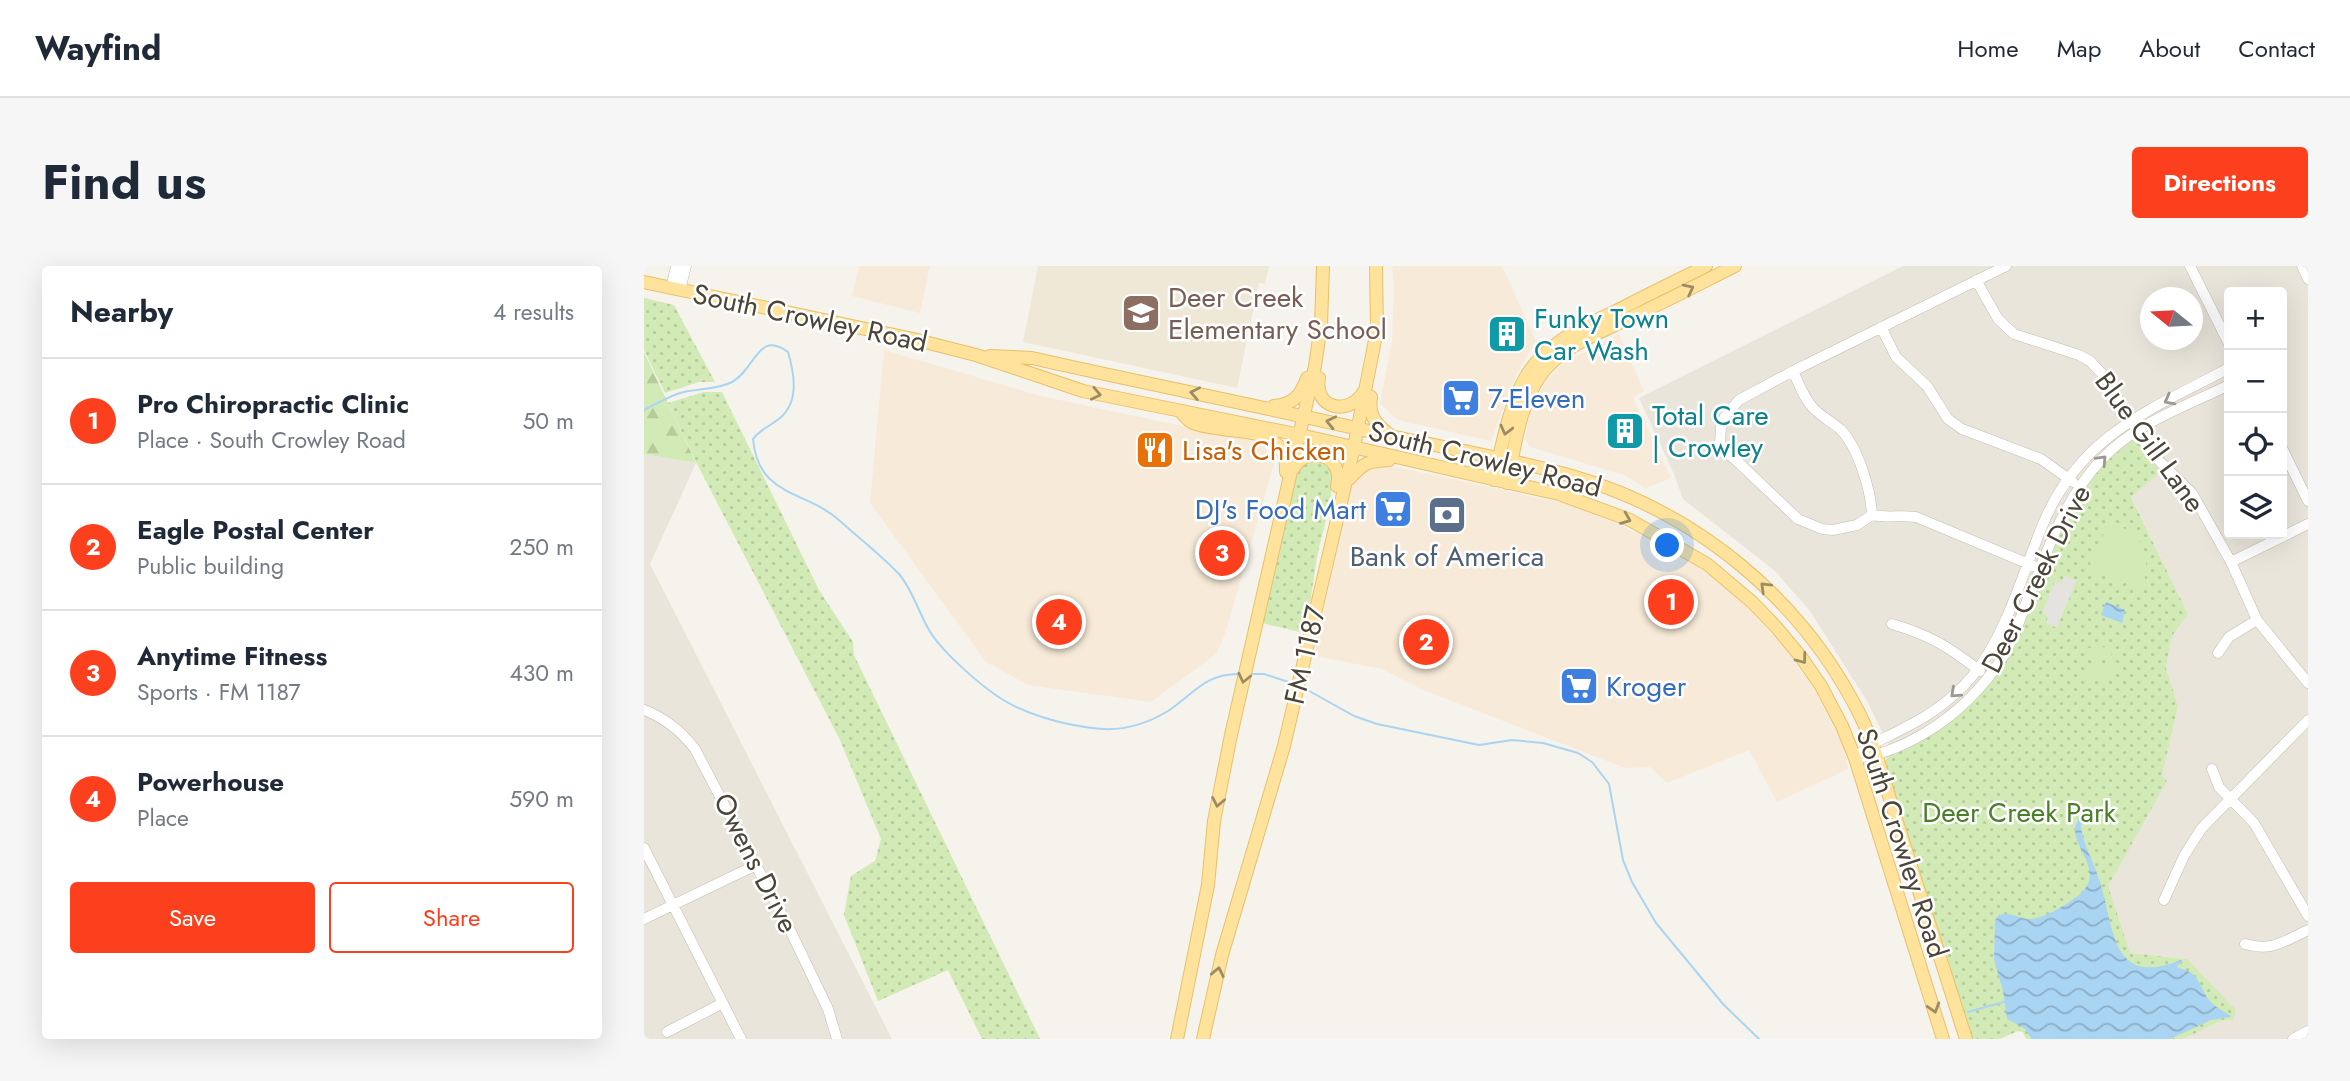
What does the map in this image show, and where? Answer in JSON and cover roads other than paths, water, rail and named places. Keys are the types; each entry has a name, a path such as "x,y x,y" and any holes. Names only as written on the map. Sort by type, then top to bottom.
{"main road":[{"name":"FM 1187","path":"1177,1039 1208,886 1214,821 1231,735 1315,366 1326,266"},
{"path":"1326,266 1328,328 1317,386 1319,393 1328,403 1348,405 1358,401 1368,381"},
{"name":"FM 1187","path":"1203,1039 1222,955 1284,746 1354,447 1377,330 1376,266"},
{"path":"1543,363 1558,342 1706,266"},
{"path":"1507,483 1505,460 1516,396 1526,376 1543,363 1735,266"},
{"name":"South Crowley Road","path":"644,282 765,306 976,355 1062,386 1126,401 1300,435 1559,494 1630,520 1679,546 1707,564 1752,602 1800,656 1821,686 1855,758 1943,1039"},
{"path":"1377,330 1380,338 1369,406 1380,428 1392,436"},
{"name":"South Crowley Road","path":"976,355 1032,358 1505,460 1614,490 1662,511 1691,528 1762,583 1792,615 1839,679 1860,716 1966,1039"},
{"path":"1261,407 1282,405 1295,400 1301,393 1309,372 1315,366"},
{"path":"1126,401 1130,380"},
{"path":"1181,412 1191,423 1266,437 1278,444 1285,454 1286,472 1259,588 1262,598"},
{"path":"1290,476 1298,461 1306,456 1323,457 1337,467 1339,479 1324,540 1328,554"},
{"path":"1345,482 1364,463 1396,457"},
{"path":"1494,480 1505,460"},
{"path":"1679,546 1691,528"}],"street":[{"path":"676,266 676,289"},
{"path":"676,289 685,266"},
{"path":"2006,266 1739,400 1730,407 1721,428 1720,444 1790,514 1809,524 1822,529 1844,529 1857,525 1872,515 1916,517 2040,569"},
{"path":"2190,266 2224,334"},
{"path":"2302,266 2308,279"},
{"name":"Blue Gill Lane","path":"1976,280 1998,318 2014,334 2026,340 2063,348 2090,361 2104,376 2160,463 2180,478 2192,493 2231,562 2257,620 2308,684"},
{"path":"1881,327 1896,358 1927,386 1948,419 1962,429 2041,459 2080,486"},
{"path":"1793,371 1814,409 1840,429 1851,445 1869,492 1872,515"},
{"name":"Deer Creek Drive","path":"1855,758 1871,743 1904,729 1933,712 1959,691 1977,669 1992,646 2054,499 2090,452 2131,420 2224,371"},
{"name":"Deer Creek Drive","path":"1855,758 1875,756 1909,742 1942,723 1968,701 2005,653 2067,506 2101,460 2138,430 2224,387"},
{"path":"2287,458 2308,501"},
{"path":"2231,562 2308,524"},
{"path":"2218,653 2229,637 2257,620"},
{"path":"1892,624 1942,643 1988,678"},
{"name":"Owens Drive","path":"644,710 671,724 695,749 828,1009 837,1039"},
{"path":"2164,900 2183,856 2201,829 2308,720"},
{"path":"2212,769 2220,787 2254,823 2308,916"},
{"path":"644,848 741,1039"},
{"path":"644,919 756,865"},
{"path":"2245,944 2260,948 2272,947 2308,930"},
{"path":"667,1032 723,1003"},
{"path":"2292,1039 2308,1031"}],"water":[{"path":"2106,602 2125,610 2122,623 2101,615"},
{"path":"2081,816 2084,842 2100,882 2120,950 2129,960 2141,966 2158,967 2181,960 2183,962 2178,968 2192,974 2212,1003 2230,1017 2211,1020 2170,1039 2032,1039 2024,1028 2007,1019 2003,991 1994,960 1995,920 2003,914 2027,919 2044,916 2083,891 2089,882 2090,872 2075,834"}],"waterway":[{"path":"644,410 679,393 732,382 763,348 770,345 788,352 794,380 789,407 753,439 757,458 764,472 786,491 827,511 885,560 904,580 929,630 942,647 980,683 1018,708 1068,724 1102,729 1122,728 1159,716 1209,681 1241,674"},
{"path":"1250,674 1264,674 1292,683"},
{"path":"1304,688 1354,716 1377,724 1479,745 1512,740 1543,743 1578,753 1592,762 1609,784 1623,860 1632,882 1656,923 1723,1004 1759,1039"},
{"path":"1968,1012 2004,1002"}],"place":[{"name":"Deer Creek Elementary School","path":"1141,313"},
{"name":"Funky Town Car Wash","path":"1507,334"},
{"name":"7-Eleven","path":"1461,398"},
{"name":"Total Care | Crowley","path":"1625,431"},
{"name":"Lisa's Chicken","path":"1155,450"},
{"name":"DJ's Food Mart","path":"1393,509"},
{"name":"Bank of America","path":"1447,515"},
{"name":"Anytime Fitness","path":"1222,553"},
{"name":"Pro Chiropractic Clinic","path":"1671,602"},
{"name":"Powerhouse","path":"1059,622"},
{"name":"Eagle Postal Center","path":"1426,642"},
{"name":"Kroger","path":"1579,686"}],"park label":[{"name":"Deer Creek Park","path":"2019,812"}]}
